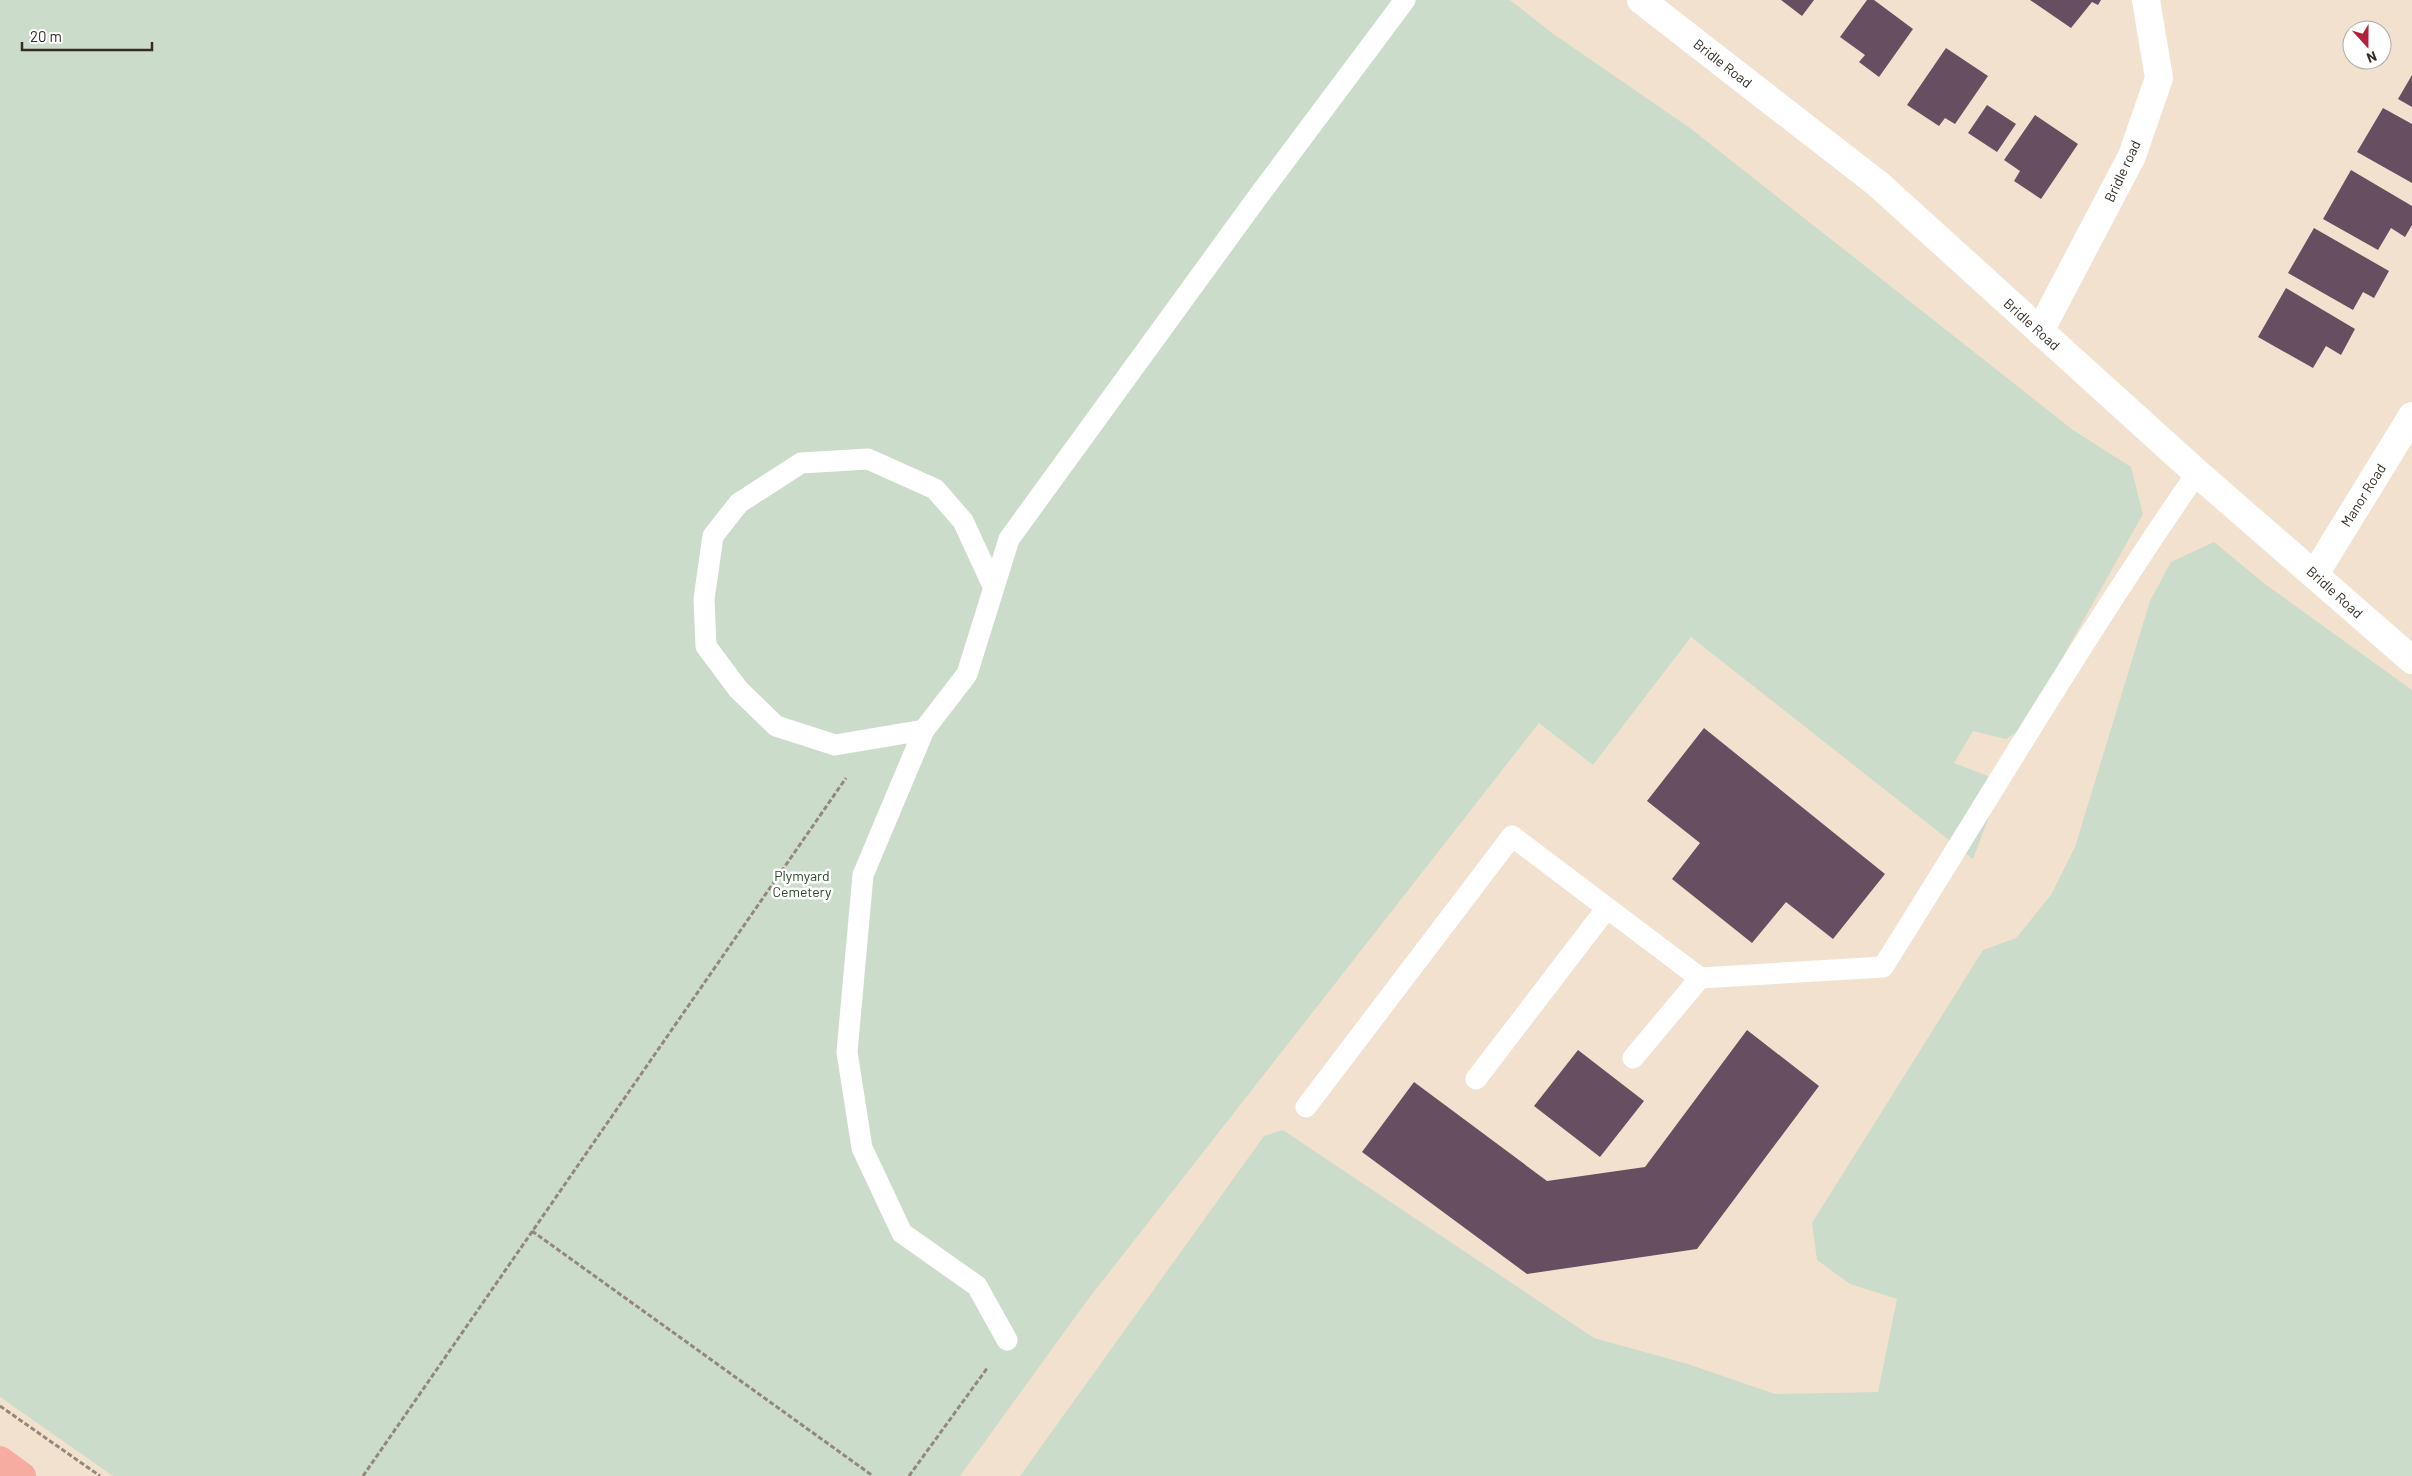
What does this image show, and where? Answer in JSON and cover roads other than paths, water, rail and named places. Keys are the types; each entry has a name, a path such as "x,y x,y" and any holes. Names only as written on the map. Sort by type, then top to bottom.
{"highway":[{"path":"0,1460 22,1476"}],"street":[{"name":"Bridle road","path":"2040,331 2132,156 2159,78 2146,0"},
{"name":"Bridle Road","path":"1655,4 1878,184 2197,473 2412,660"},
{"name":"Manor Road","path":"2314,574 2412,416"}],"lane":[{"path":"1007,1340 977,1286 902,1233 862,1148 847,1052 863,875 924,730 967,674 1009,539 1257,198 1405,0"},
{"path":"924,730 835,745 776,726 738,689 706,646 704,599 713,536 739,503 801,463 868,459 935,489 963,521 994,588"},
{"path":"1306,1107 1512,836 1700,978 1883,967 2080,649 2142,552 2197,473"},
{"path":"1476,1078 1607,908"},
{"path":"1633,1058 1700,978"}],"park label":[{"name":"Plymyard Cemetery","path":"802,884"}]}
